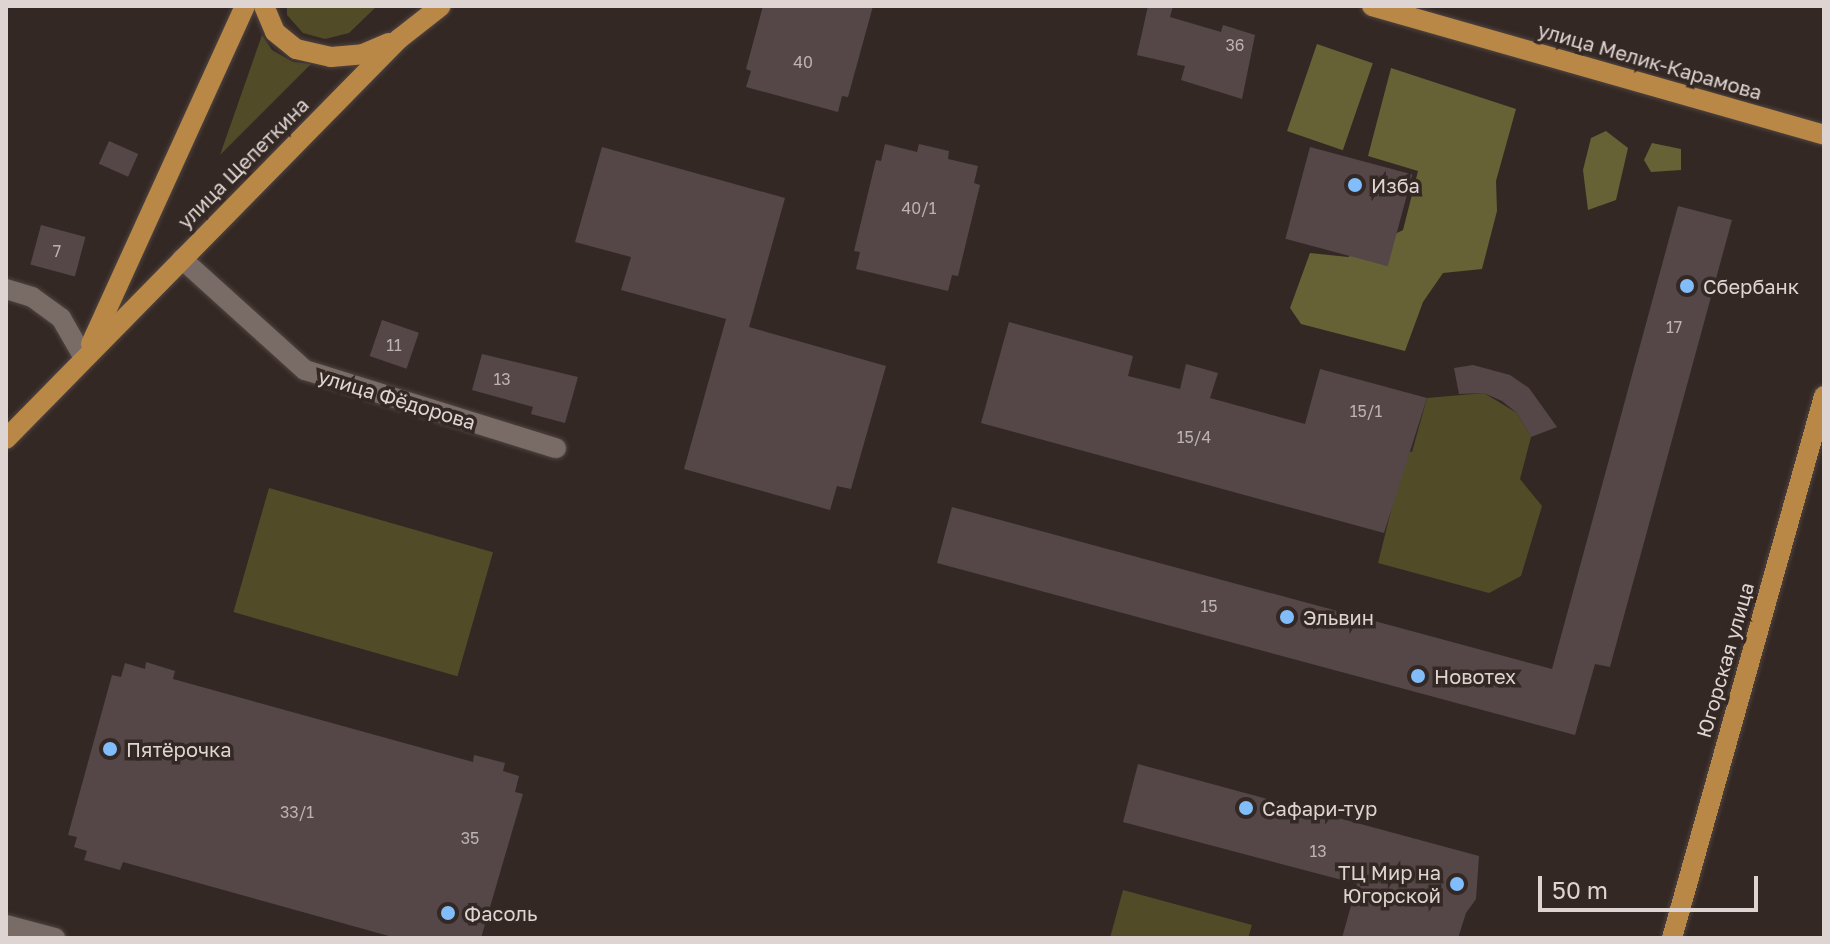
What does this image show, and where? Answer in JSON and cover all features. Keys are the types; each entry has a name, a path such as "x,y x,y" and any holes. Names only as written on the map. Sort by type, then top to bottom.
{"main road":[{"name":"улица Щепеткина","path":"84,358 245,6"},
{"path":"264,6 275,32 296,49 331,57 363,54 399,39"},
{"name":"улица Щепеткина","path":"6,439 399,39 441,6"},
{"name":"улица Мелик-Карамова","path":"1372,6 1824,135"},
{"name":"Югорская улица","path":"1672,938 1824,396"}],"street":[{"name":"улица Фёдорова","path":"182,259 305,370 556,448"},
{"path":"6,289 32,297 61,318 84,358"},
{"path":"6,925 55,938"}],"shaded area":[{"path":"287,6 377,6 349,33 325,39 303,33 287,15"},
{"path":"262,35 272,50 293,62 311,64 220,155"},
{"path":"1317,44 1373,63 1343,150 1287,131"},
{"path":"1391,68 1516,109 1496,181 1497,211 1482,269 1443,273 1423,302 1405,351 1301,324 1290,308 1310,253 1348,257 1403,230 1418,171 1368,156"},
{"path":"1606,131 1628,148 1616,200 1588,210 1583,170 1591,138"},
{"path":"1652,143 1681,149 1681,170 1651,172 1644,160"},
{"path":"1484,393 1517,413 1531,437 1520,479 1542,506 1521,576 1489,593 1378,563 1406,451 1412,452 1427,398"},
{"path":"269,488 493,552 457,676 233,612"},
{"path":"1123,890 1252,925 1248,938 1110,938"}],"building":[{"path":"763,6 873,6 848,97 842,96 838,112 746,87 751,71 746,69"},
{"path":"1148,6 1173,6 1170,17 1221,32 1223,25 1255,35 1242,99 1181,80 1185,66 1137,55"},
{"path":"109,141 138,154 128,177 99,164"},
{"path":"885,144 917,152 919,144 949,151 948,159 978,166 974,183 980,185 958,276 952,275 948,291 856,269 860,252 854,251 876,160 881,161"},
{"path":"602,147 785,198 749,327 886,366 851,489 837,486 830,510 684,469 726,319 621,290 631,257 575,242"},
{"path":"1310,147 1412,174 1388,266 1285,239"},
{"path":"1678,206 1732,220 1610,667 1595,664 1575,735 937,563 952,507 1552,669"},
{"path":"41,225 85,237 75,277 30,265"},
{"path":"382,320 419,333 407,369 370,356"},
{"path":"1009,322 1133,356 1128,376 1180,389 1186,364 1218,373 1210,398 1305,424 1320,369 1427,398 1384,533 981,423"},
{"path":"482,354 578,377 565,423 531,414 533,407 472,390"},
{"path":"1473,365 1510,375 1529,388 1557,427 1531,437 1517,413 1502,401 1484,393 1459,394 1454,368"},
{"path":"146,662 175,671 173,679 473,762 474,755 505,763 503,771 519,776 515,792 523,794 481,938 396,938 123,862 120,870 84,860 87,851 74,847 77,837 68,835 112,675 121,677 125,663 145,669"},
{"path":"1138,764 1479,856 1476,899 1466,913 1458,938 1342,938 1357,884 1123,822"}],"place":[{"name":"Изба","path":"1355,185"},
{"name":"Сбербанк","path":"1687,286"},
{"name":"Эльвин","path":"1287,617"},
{"name":"Новотех","path":"1418,676"},
{"name":"Пятёрочка","path":"110,749"},
{"name":"Сафари-тур","path":"1246,808"},
{"name":"ТЦ Мир на Югорской","path":"1457,884"},
{"name":"Фасоль","path":"448,913"}]}
